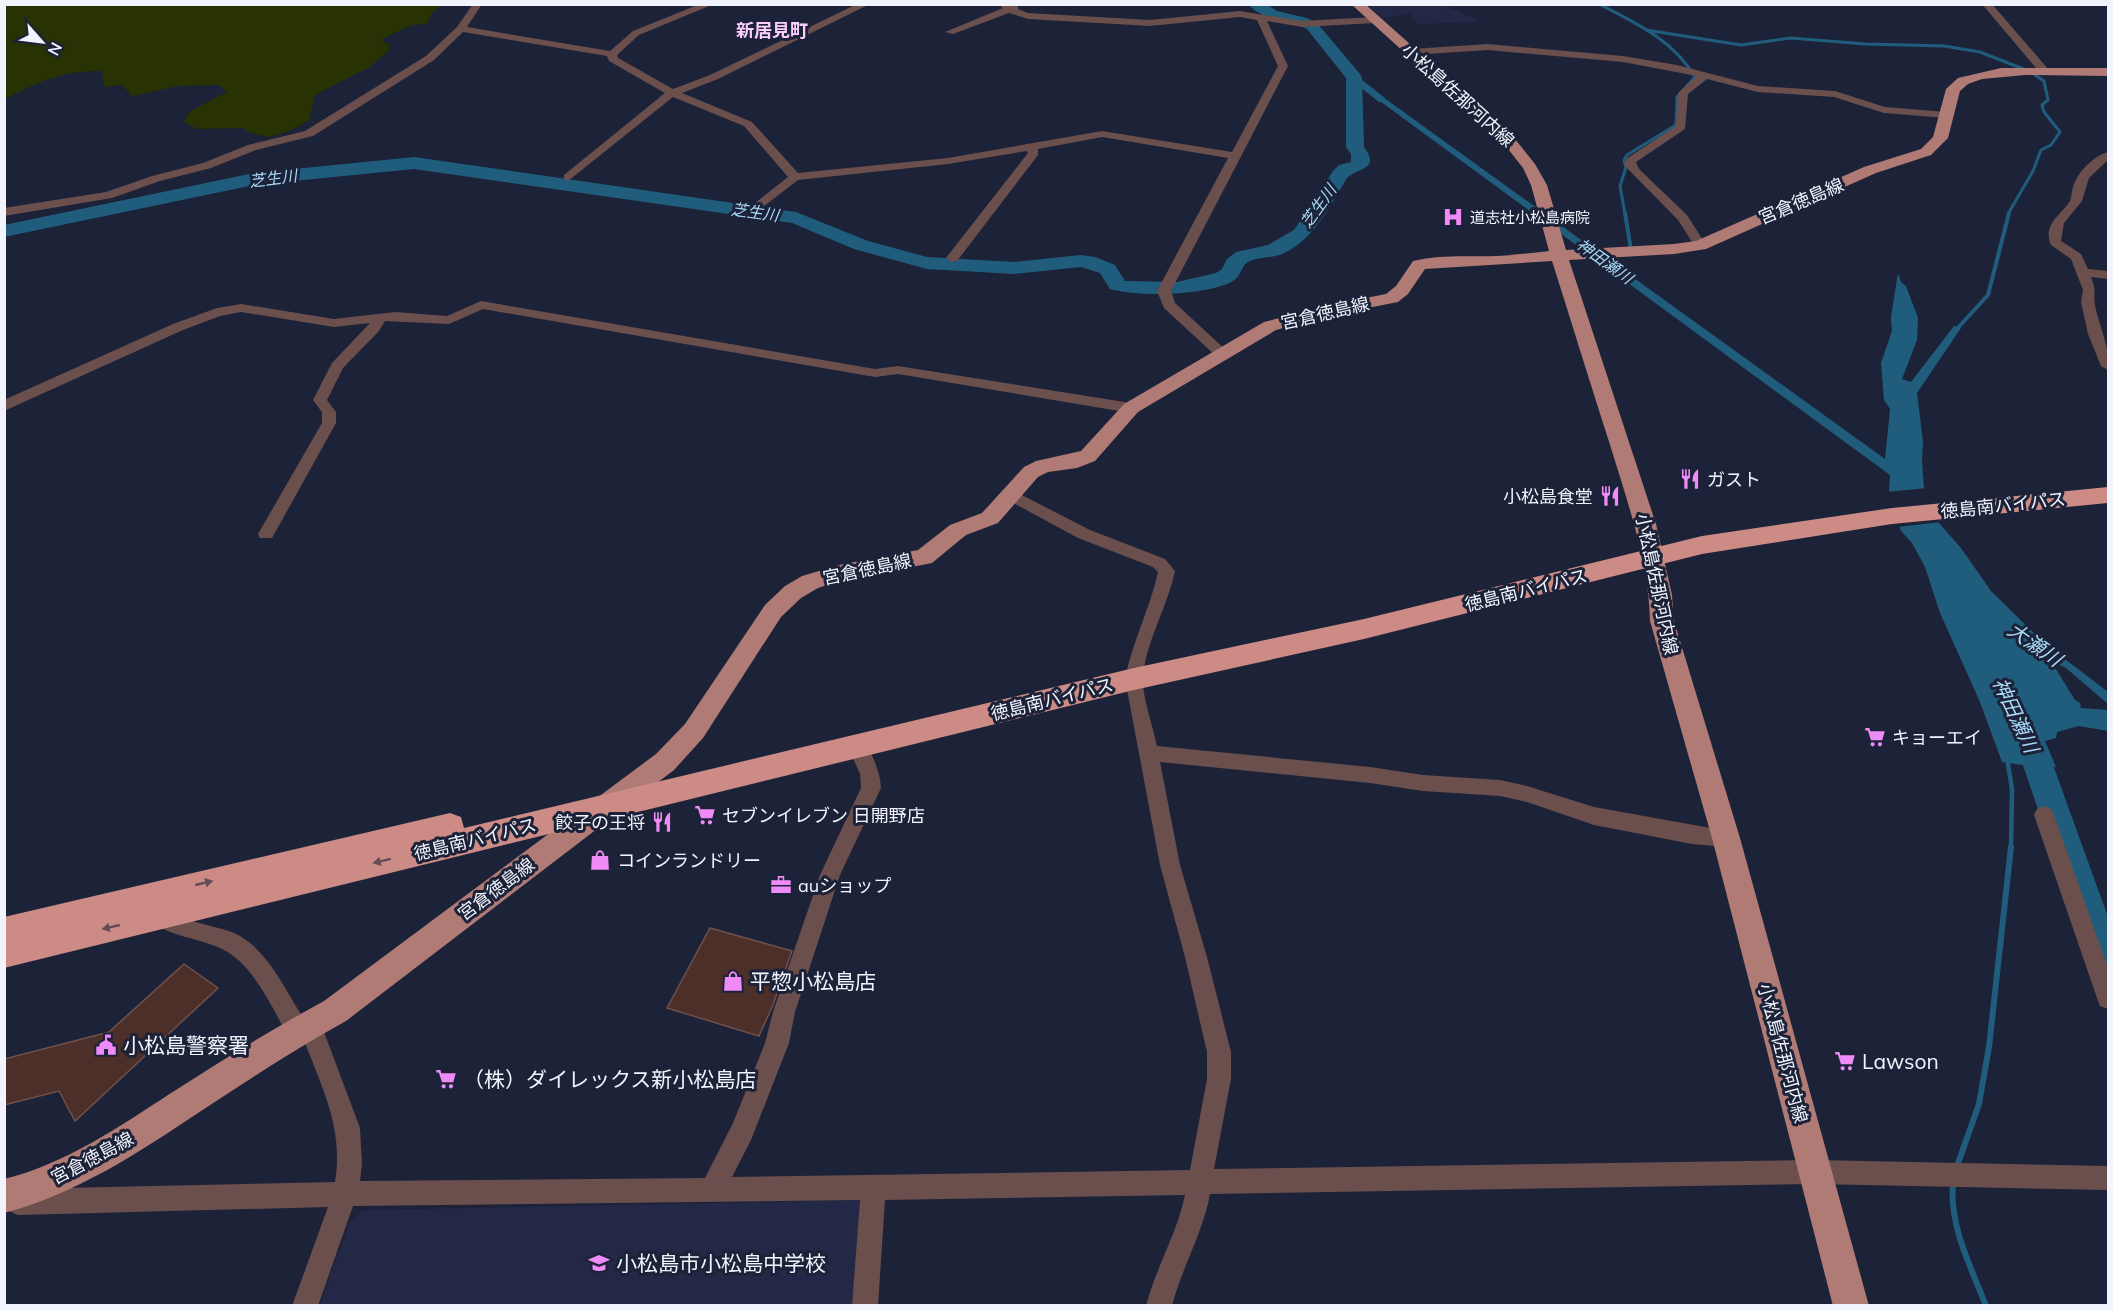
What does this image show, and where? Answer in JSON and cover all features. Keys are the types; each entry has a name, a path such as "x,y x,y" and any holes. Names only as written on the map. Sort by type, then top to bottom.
{"highway":[{"name":"徳島南バイパス","path":"4,953 158,905 642,781 1135,670 1364,629 1650,551 1702,545 1890,510 2024,495 2109,481"},
{"name":"徳島南バイパス","path":"2024,495 2109,495"},
{"name":"徳島南バイパス","path":"4,932 158,905 605,808 858,747 1135,670"}],"main road":[{"name":"小松島佐那河内線","path":"1357,4 1506,136 1522,156 1539,185 1559,256 1642,513 1661,595 1662,621 1726,838 1851,1305"},
{"name":"宮倉徳島線","path":"4,1198 65,1175 137,1134 304,1027 335,1011 642,781 665,762 694,731 773,610 793,592 810,582 838,573 924,557 957,530 990,518 1031,472 1043,466 1077,461 1088,456 1131,408 1270,326 1325,310 1392,298 1402,290 1419,265 1433,262 1497,261 1674,249 1700,245 1870,170 1926,152 1940,138 1953,89 1965,78 1999,71 2109,72"}],"street":[{"path":"4,212 108,195 156,178 207,166 252,147 309,134 420,65 461,29 478,4"},
{"path":"612,54 636,33 710,4"},
{"path":"568,177 672,93 714,77 866,4"},
{"path":"950,32 1006,7 1021,4"},
{"path":"1985,5 2045,72"},
{"path":"1006,7 1017,13 1040,17 1150,23 1221,15 1260,15 1309,24 1375,20"},
{"path":"1223,355 1169,305 1165,288 1283,66 1260,15"},
{"path":"461,29 612,54"},
{"path":"1411,52 1488,47 1638,61 1758,89 1835,94 1884,110 1946,115"},
{"path":"612,54 613,59 672,93 748,124 795,177"},
{"path":"1700,245 1683,218 1635,171 1630,161 1681,128 1683,93 1704,76"},
{"path":"759,206 795,177 948,161 1102,134 1234,156"},
{"path":"952,258 1034,153 1032,148"},
{"path":"2109,156 2090,169 2079,187 2078,199 2058,219 2054,233 2055,242 2076,257 2083,272 2090,290 2088,302 2092,324 2106,351 2109,366"},
{"path":"2083,272 2109,275"},
{"path":"4,406 178,327 230,308 334,323 395,316 449,320 481,305 875,373 898,370 1131,408"},
{"path":"266,534 330,423 329,411 320,400 337,366 374,328 381,317"},
{"path":"1012,495 1084,534 1159,563 1167,571 1163,595 1135,670 1147,753 1170,865 1196,957 1219,1052 1219,1078 1193,1218 1164,1286 1160,1305"},
{"path":"712,1190 742,1131 777,1043 798,970 830,875 872,788 870,774 858,747"},
{"path":"1147,753 1370,775 1423,783 1500,788 1527,794 1594,816 1692,835 1726,838"},
{"path":"2044,815 2109,998"},
{"path":"158,905 170,924 231,942 251,957 304,1027 348,1128 350,1164 345,1194 305,1305"},
{"path":"4,1198 15,1202 345,1194 873,1188 1815,1172 2109,1178"},
{"path":"865,1305 873,1188"}],"shaded area":[{"path":"1367,5 1465,5 1440,9 1450,8 1479,20 1478,22 1418,24 1411,14 1383,18"},
{"name":"小松島市小松島中学校","path":"858,1200 868,1207 859,1305 319,1306 350,1221 363,1210"}],"green space":[{"path":"5,4 442,5 432,13 427,24 412,25 380,40 389,44 389,51 368,68 315,95 309,120 292,130 269,137 251,133 243,128 197,129 184,122 190,111 227,92 219,85 178,86 132,96 122,85 104,87 102,71 88,71 52,78 5,99"}],"water":[{"name":"大瀬川","path":"1369,87 1885,459 1890,409 1884,400 1881,363 1892,331 1891,317 1898,273 1901,282 1906,286 1918,318 1917,340 1902,379 1911,382 1954,326 1961,328 1917,393 1923,442 1924,488 1939,523 1961,548 1991,591 2044,643 2108,692 2108,704 2066,668 2051,661 2075,700 2080,703 2081,708 2108,710 2108,731 2079,726 2057,732 2056,738 2045,741 2056,767 2028,761 2022,765 2002,762 1980,702 1940,613 1925,567 1912,543 1901,531 1889,492 1890,475 1362,88"}],"pier":[{"path":"1927,488 1942,522 1897,527 1886,492"}],"building":[{"name":"平惣小松島店","path":"710,928 792,951 773,1005 759,1036 667,1008"},
{"name":"小松島警察署","path":"184,964 218,988 75,1121 59,1091 4,1105 4,1059 109,1032"}],"waterway":[{"name":"芝生川","path":"4,231 254,179 414,163 796,218 861,245 927,263 1014,268 1081,261 1095,263 1108,269 1117,285 1177,288 1223,278 1232,272 1234,263 1243,256 1274,250 1301,234 1340,175 1346,169 1360,165 1360,154 1355,147 1354,78 1312,26 1302,21 1272,15 1255,4"},
{"path":"1599,4 1647,30"},
{"path":"1625,214 1620,186 1626,167 1624,160 1627,155 1676,125 1677,97 1695,77 1676,52 1647,30"},
{"name":"神田瀬川","path":"1647,30 1741,45 1790,38 1866,44 1944,46 1980,52 2026,70"},
{"name":"神田瀬川","path":"2008,214 2033,171 2041,150 2051,145 2060,132 2044,112 2042,105 2048,100 2044,81 2035,75"},
{"name":"神田瀬川","path":"1354,78 1382,100"},
{"path":"1625,213 1631,250"},
{"name":"神田瀬川","path":"1955,331 1988,295 2009,213"},
{"name":"神田瀬川","path":"2022,729 2033,751 2108,963"},
{"path":"2007,758 2012,789 2011,848"},
{"path":"1956,1169 1979,1104 1989,1047 2011,847"},
{"path":"1953,1183 1954,1215 1962,1246 1986,1306"}],"place":[{"name":"道志社小松島病院","path":"1453,217"},
{"name":"ガスト","path":"1690,479"},
{"name":"小松島食堂","path":"1610,496"},
{"name":"キョーエイ","path":"1875,737"},
{"name":"セブンイレブン 日開野店","path":"705,815"},
{"name":"餃子の王将","path":"662,822"},
{"name":"コインランドリー","path":"600,860"},
{"name":"auショップ","path":"781,885"},
{"name":"平惣小松島店","path":"733,981"},
{"name":"小松島警察署","path":"106,1045"},
{"name":"Lawson","path":"1845,1061"},
{"name":"（株）ダイレックス新小松島店","path":"446,1079"},
{"name":"小松島市小松島中学校","path":"599,1263"}],"district":[{"name":"新居見町","path":"772,30"}]}
